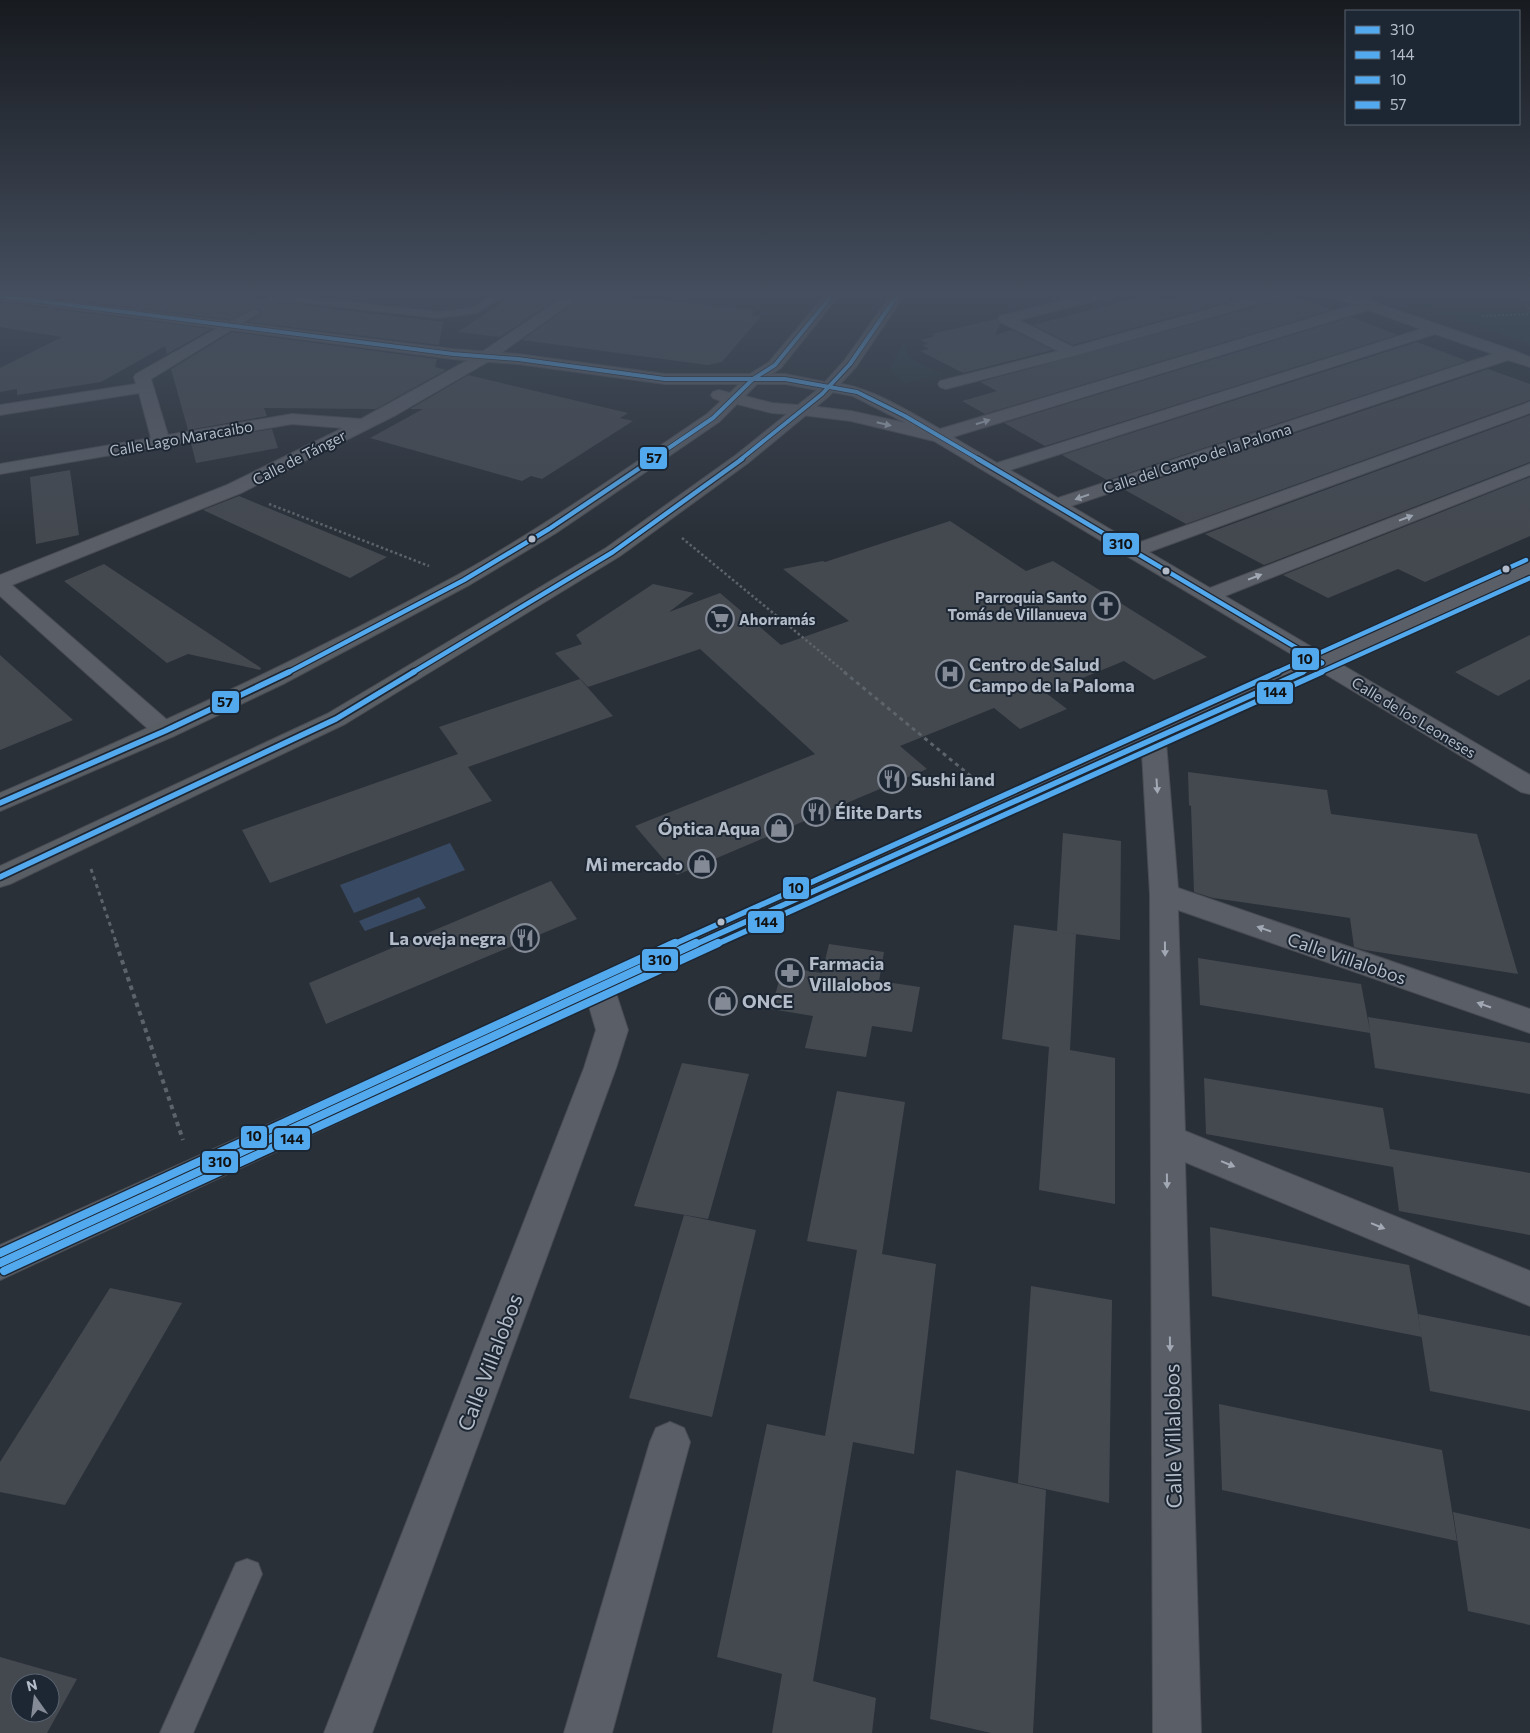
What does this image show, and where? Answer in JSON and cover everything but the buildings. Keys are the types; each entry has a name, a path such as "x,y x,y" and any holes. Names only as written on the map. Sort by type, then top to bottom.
{"main road":[{"path":"627,374 665,379 785,379 828,387"},
{"path":"0,803 165,731 275,679 464,580 549,529 713,418 762,374"},
{"path":"0,877 336,719 613,552 761,444 802,410 841,374"},
{"path":"665,379 772,408 802,410"}],"street":[{"path":"147,374 142,377 144,387 161,441"},
{"name":"Calle de Tánger","path":"0,584 234,490 363,424 454,374"},
{"path":"946,384 986,374"},
{"path":"937,436 1141,374"},
{"path":"994,470 1295,374"},
{"name":"Calle del Campo de la Paloma","path":"1056,505 1450,374"},
{"path":"0,410 144,387"},
{"name":"Calle de los Leoneses","path":"828,387 857,392 905,416 1530,786"},
{"path":"1133,551 1530,407"},
{"name":"Calle de los Leoneses","path":"802,410 851,416 937,436"},
{"name":"Calle Lago Maracaibo","path":"0,470 292,419 363,424"},
{"path":"1210,595 1530,469"},
{"path":"0,1263 721,932 1530,568"},
{"path":"0,584 165,731"},
{"name":"Calle Villalobos","path":"1153,738 1164,894 1177,1733"},
{"name":"Calle Villalobos","path":"1164,894 1530,1021"},
{"name":"Calle Villalobos","path":"348,1733 600,1068 612,1030 600,989"},
{"path":"1167,1139 1530,1289"},
{"path":"588,1733 670,1442"}],"lane":[{"path":"176,1733 247,1574"}],"path":[{"path":"234,490 464,580"},
{"path":"659,519 1005,805"},
{"path":"82,840 194,1174"}],"green space":[{"path":"894,374 941,374 905,383"}],"water":[{"path":"450,843 465,870 354,913 340,885"},
{"path":"419,897 426,908 365,931 359,921"}],"transit line":[{"name":"310","path":"627,374 665,379 785,379 857,392 905,416 1322,663"},
{"name":"57","path":"0,803 165,731 275,679 464,580 549,529 713,418 753,379 761,374"},
{"name":"57","path":"0,877 336,719 613,552 742,459 822,394 841,374"},
{"name":"10","path":"0,1253 717,924 1526,560"},
{"name":"144","path":"4,1271 725,940 1530,578"},
{"name":"310","path":"0,1263 721,932 1322,663"}],"place":[{"name":"Parroquia Santo Tomás de Villanueva","path":"1106,606"},
{"name":"Ahorramás","path":"720,619"},
{"name":"Centro de Salud Campo de la Paloma","path":"950,674"},
{"name":"Sushi land","path":"892,779"},
{"name":"Élite Darts","path":"816,812"},
{"name":"Óptica Aqua","path":"779,828"},
{"name":"Mi mercado","path":"702,864"},
{"name":"La oveja negra","path":"525,938"},
{"name":"Farmacia Villalobos","path":"790,973"},
{"name":"ONCE","path":"723,1001"}]}
